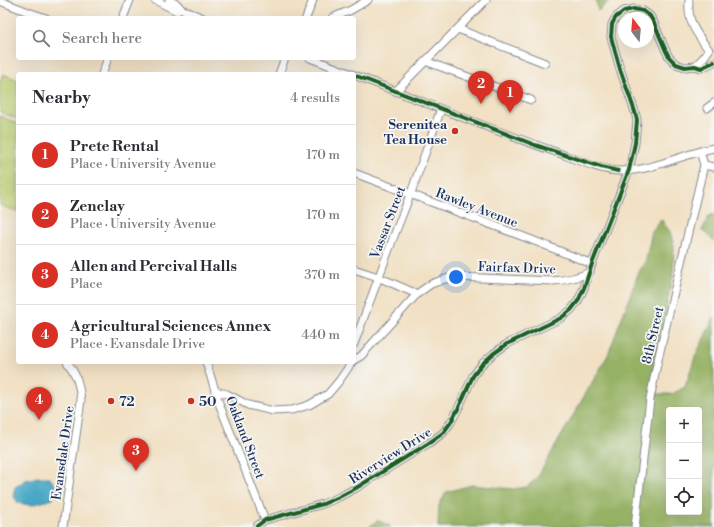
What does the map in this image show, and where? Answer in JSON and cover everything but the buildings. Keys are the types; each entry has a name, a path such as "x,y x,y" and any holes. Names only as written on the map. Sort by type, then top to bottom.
{"street":[{"path":"124,16 130,0"},
{"path":"155,0 177,11 181,10 198,16"},
{"path":"169,0 178,5 181,10"},
{"path":"307,16 313,0"},
{"path":"337,16 368,0"},
{"path":"396,91 486,0"},
{"path":"689,0 688,9 692,24 708,50 704,57 695,66"},
{"path":"0,1 40,16"},
{"name":"Riverview Drive","path":"257,526 265,520 323,504 339,497 429,444 443,433 451,422 473,376 482,364 507,344 561,318 571,310 578,301 629,170 635,144 637,120 611,37 612,24 616,17 624,11 634,9 643,11 650,16 669,57 676,64 701,68 714,62"},
{"path":"458,29 545,63"},
{"path":"103,72 107,60"},
{"path":"280,72 284,60"},
{"path":"315,60 348,72"},
{"path":"425,61 531,100"},
{"path":"356,75 557,152 601,167 618,171 654,166 714,148"},
{"path":"707,108 714,102"},
{"name":"Vassar Street","path":"356,338 442,109"},
{"name":"8th Street","path":"635,527 650,399 704,165 700,151"},
{"path":"704,165 714,167"},
{"name":"Rawley Avenue","path":"356,174 532,240 591,268"},
{"name":"Fairfax Drive","path":"356,359 361,356 417,294 431,284 445,279 458,277 553,281 567,280 580,277 591,268"},
{"path":"356,269 417,294"},
{"name":"Evansdale Drive","path":"63,527 81,400 79,385 74,372 68,364"},
{"name":"Oakland Street","path":"207,364 230,432 265,520"},
{"name":"Fairfax Drive","path":"215,391 227,394 248,405 273,411 292,410 309,405 328,394 351,364"}],"green space":[{"path":"596,0 610,0 598,11"},
{"path":"3,74 16,79 16,118 0,112 0,81"},
{"path":"0,116 16,123 16,211 0,205"},
{"path":"714,214 714,241 702,230 709,216"},
{"path":"661,219 670,232 674,246 673,275 651,380 657,394 672,394 685,387 695,357 714,317 714,527 438,527 439,505 446,492 472,485 513,489 527,487 537,478 608,355 638,274 646,260 652,231"},
{"path":"378,520 391,527 369,527"}],"water":[{"path":"38,477 49,477 56,486 53,499 31,505 18,503 13,495 15,487 26,480"}],"cycle path":[{"path":"257,526 265,520 323,504 339,497 429,443 443,433 451,422 473,376 482,364 507,344 561,318 571,310 578,301 629,170 635,143 637,120 611,37 612,24 616,17 624,11 634,9 643,11 650,16 669,57 676,64 685,67 695,66 701,68 714,62"},
{"path":"356,76 535,145 601,167 618,171"}],"place":[{"name":"Zenclay","path":"481,104"},
{"name":"Prete Rental","path":"510,113"},
{"name":"Serenitea Tea House","path":"455,131"},
{"name":"72","path":"111,401"},
{"name":"50","path":"191,401"},
{"name":"Agricultural Sciences Annex","path":"39,420"},
{"name":"Allen and Percival Halls","path":"136,471"}]}
